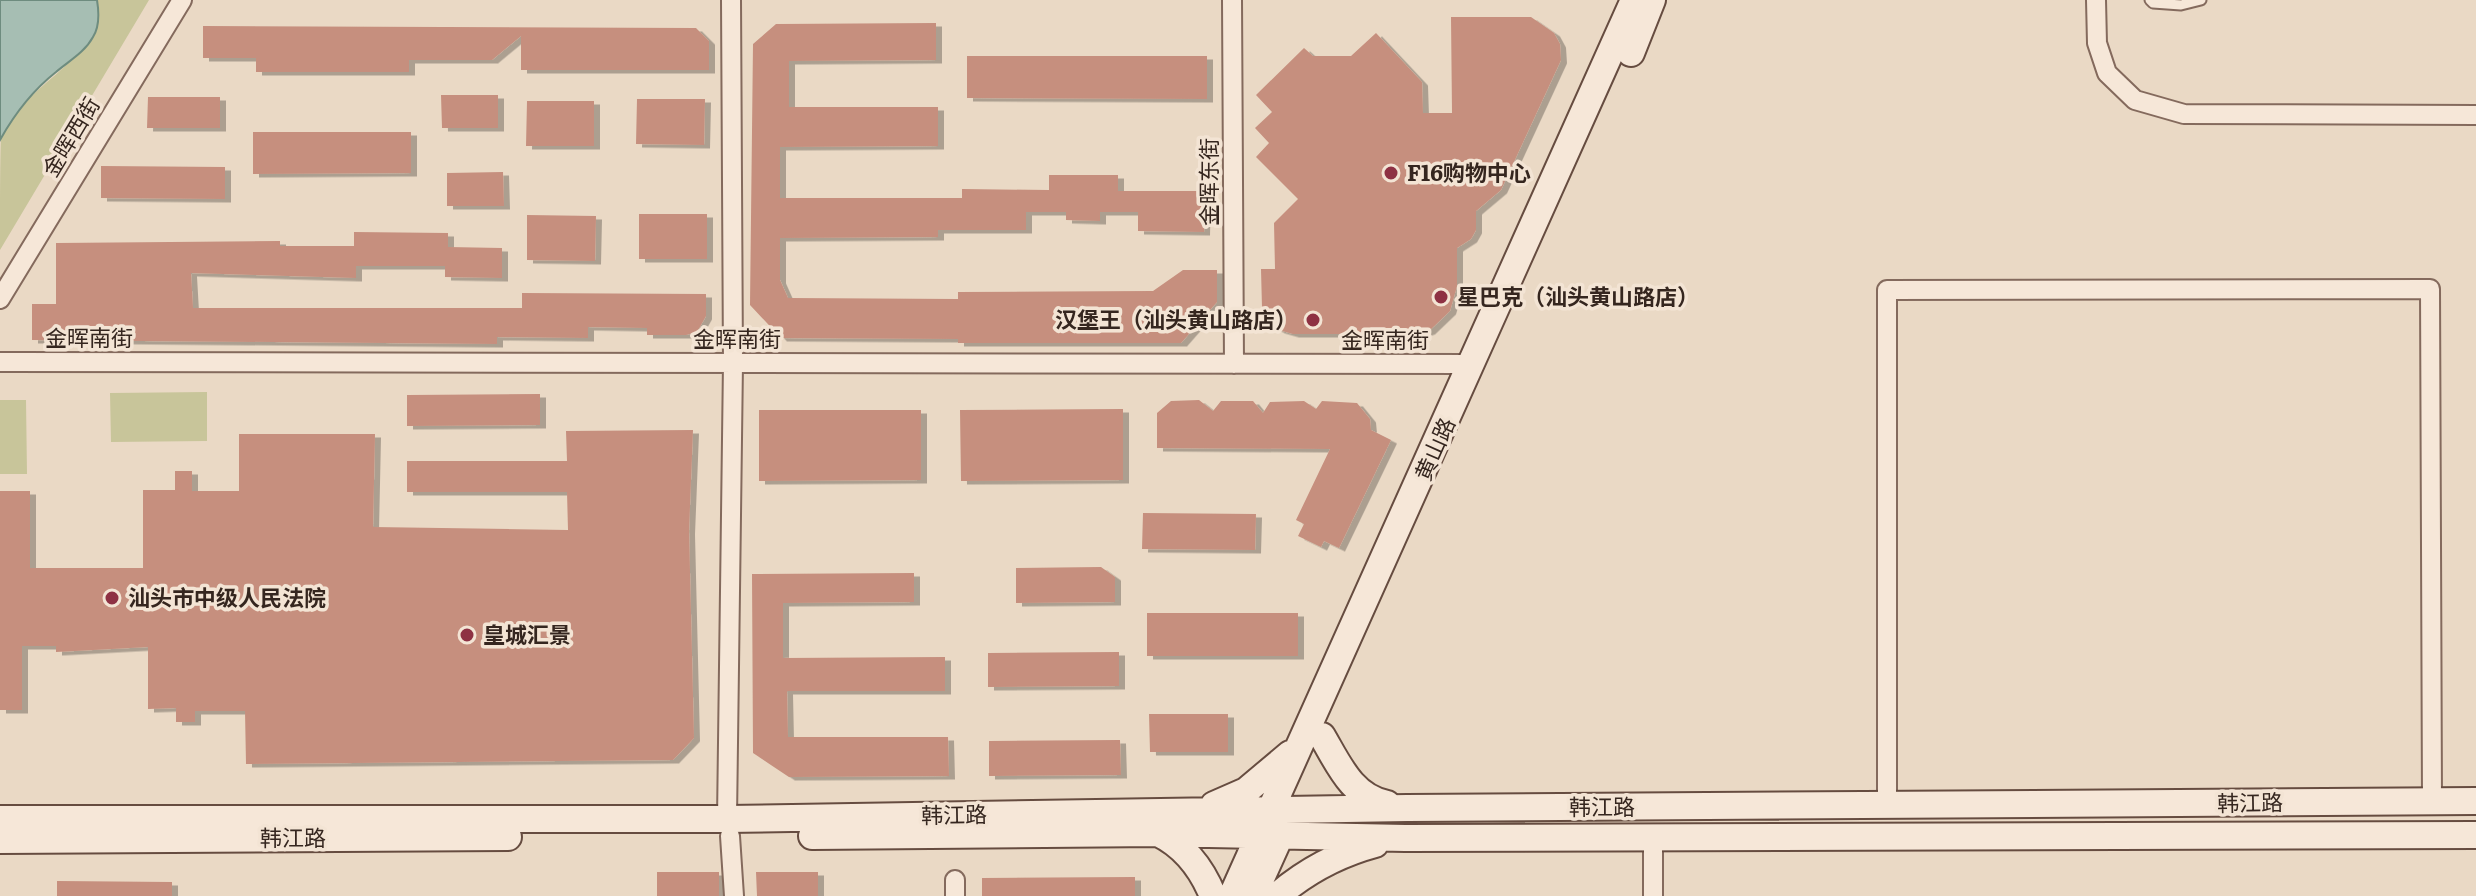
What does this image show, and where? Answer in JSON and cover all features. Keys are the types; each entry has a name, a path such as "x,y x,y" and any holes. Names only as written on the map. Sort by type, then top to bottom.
{"street":[{"name":"金晖西街","path":"0,299 182,0"},
{"path":"731,0 733,363 729,828 734,896"},
{"name":"金晖东街","path":"1232,0 1234,364"},
{"name":"黄山路","path":"1232,896 1270,835 1282,809 1473,364 1634,0"},
{"name":"黄山路","path":"1313,738 1652,0"},
{"path":"2096,0 2097,43 2107,73 2135,100 2184,114 2476,115"},
{"path":"1887,807 1887,290 2430,289 2432,801"},
{"name":"金晖南街","path":"0,362 1473,364"},
{"path":"1198,811 1246,791 1313,738 1353,787 1373,801 1407,808"},
{"name":"韩江路","path":"0,840 729,828 1282,809 2476,801"},
{"name":"韩江路","path":"0,819 1405,838 2476,835"},
{"path":"1158,833 1175,841 1196,864 1213,896"},
{"name":"黄山路","path":"1253,896 1270,835"},
{"path":"1653,836 1653,896"},
{"path":"1277,896 1299,878 1337,857 1405,838"}],"lane":[{"path":"2150,0 2153,3 2181,5 2201,0"}],"shaded area":[{"path":"0,0 97,0 98,14 97,28 90,42 32,95 0,140"},
{"path":"97,0 149,0 0,250 1,138 25,102 75,57 88,40 96,22"},
{"path":"207,392 207,441 111,442 110,393"},
{"path":"0,400 26,400 27,474 0,474"}],"building":[{"name":"F16购物中心","path":"1451,17 1531,17 1554,33 1560,44 1561,60 1501,190 1476,211 1476,230 1471,239 1457,248 1457,286 1450,311 1429,331 1420,334 1293,334 1270,325 1262,308 1261,269 1275,269 1274,223 1298,199 1256,157 1269,143 1255,128 1272,112 1256,95 1304,48 1313,56 1351,56 1376,33 1422,82 1423,113 1452,113"},
{"path":"936,23 936,60 789,61 789,107 938,107 938,146 780,147 780,198 962,198 962,189 1049,190 1049,175 1118,175 1118,191 1205,191 1204,232 1138,231 1138,212 1100,212 1100,221 1066,220 1066,212 1026,212 1026,230 938,230 938,237 780,238 780,280 788,298 958,299 958,292 1153,291 1183,270 1217,270 1217,302 1181,343 958,343 958,339 781,338 750,305 753,44 776,24"},
{"path":"203,26 696,28 709,41 709,70 521,70 521,36 492,60 409,60 409,72 256,72 256,58 203,58"},
{"path":"967,56 1207,56 1207,99 967,98"},
{"path":"441,95 498,95 498,128 442,128"},
{"path":"148,97 220,97 220,128 147,128"},
{"path":"637,99 705,99 704,145 636,144"},
{"path":"527,101 594,101 594,146 526,146"},
{"path":"253,132 411,132 411,173 253,174"},
{"path":"101,166 225,167 225,199 101,198"},
{"path":"503,172 504,206 447,206 447,173"},
{"path":"639,214 707,214 707,259 639,259"},
{"path":"527,215 596,216 595,261 527,260"},
{"path":"354,232 448,233 448,247 502,248 502,278 445,277 445,266 356,266 356,278 191,273 193,308 522,308 522,293 706,294 706,316 697,332 686,335 647,335 647,328 588,327 588,338 497,337 497,344 32,340 32,304 56,304 56,243 280,241 280,246 354,246"},
{"path":"540,394 540,425 407,426 407,395"},
{"path":"1199,400 1213,411 1221,401 1253,401 1263,413 1270,402 1304,401 1316,409 1322,401 1357,403 1370,419 1371,430 1391,440 1339,548 1324,541 1321,547 1298,536 1304,524 1296,520 1330,449 1157,448 1157,413 1171,401"},
{"path":"1123,409 1123,480 961,481 960,410"},
{"path":"759,410 921,410 921,480 759,481"},
{"name":"皇城汇景","path":"693,430 689,531 694,738 673,760 246,764 245,711 195,711 195,722 176,722 176,708 148,709 148,647 56,652 56,646 22,646 22,710 0,710 0,491 30,491 30,568 143,568 143,490 175,490 175,471 192,471 192,491 239,491 239,434 375,434 373,527 568,530 567,492 407,492 407,461 567,461 566,431"},
{"path":"1143,513 1256,514 1255,550 1142,549"},
{"path":"1101,567 1115,577 1115,602 1016,603 1016,568"},
{"path":"914,573 914,602 783,603 783,658 945,657 945,691 787,691 788,737 948,737 949,776 789,777 753,753 752,574"},
{"path":"1147,613 1298,613 1298,656 1147,656"},
{"path":"1119,652 1119,686 988,687 988,653"},
{"path":"1149,714 1228,714 1228,752 1150,752"},
{"path":"1120,740 1121,775 989,776 989,741"},
{"path":"657,872 719,872 719,896 657,896"},
{"path":"756,872 818,872 818,896 757,896"},
{"path":"1135,877 1135,896 982,896 982,878"},
{"path":"57,881 172,882 172,896 57,896"}],"place":[{"name":"F16购物中心","path":"1391,173"},
{"name":"星巴克（汕头黄山路店）","path":"1441,297"},
{"name":"汉堡王（汕头黄山路店）","path":"1313,320"},
{"name":"汕头市中级人民法院","path":"112,598"},
{"name":"皇城汇景","path":"467,635"}]}
